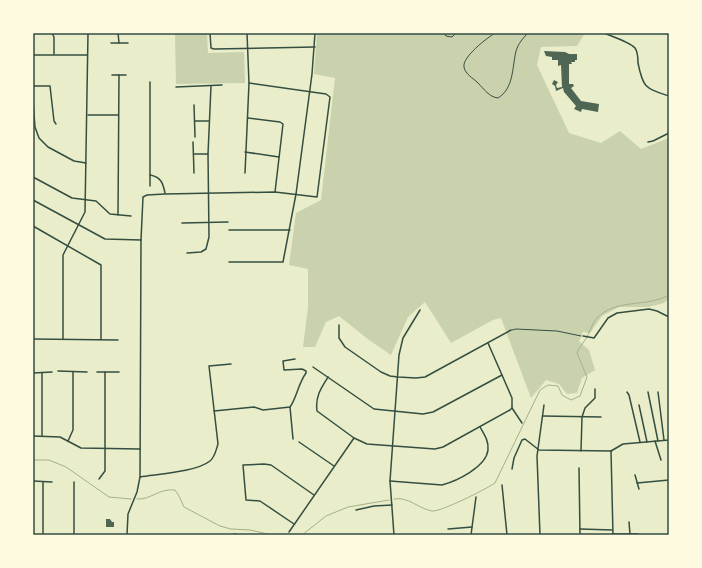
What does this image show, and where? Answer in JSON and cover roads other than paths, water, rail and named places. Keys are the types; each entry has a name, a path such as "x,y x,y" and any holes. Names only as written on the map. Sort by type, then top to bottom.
{"street":[{"path":"52,33 54,37 54,54"},
{"path":"63,339 63,255 85,212 86,200 88,33"},
{"path":"118,33 119,43"},
{"path":"210,33 211,48 214,49 315,47"},
{"path":"245,173 249,83 247,33"},
{"path":"229,262 283,262 296,194 315,47 315,33"},
{"path":"604,33 632,45 637,54 640,71 645,86 648,89 669,96"},
{"path":"111,43 128,43"},
{"path":"33,56 54,54 88,55"},
{"path":"112,75 126,75"},
{"path":"118,215 119,75"},
{"path":"150,82 150,186"},
{"path":"127,535 128,514 137,492 140,477 141,240 143,197 147,194 275,192 317,197 330,97 326,94 249,83"},
{"path":"176,87 222,85"},
{"path":"33,86 50,86 54,121 56,124"},
{"path":"188,253 201,252 206,249 209,237 208,154 211,86"},
{"path":"33,101 35,127 39,138 48,147 74,161 86,163"},
{"path":"194,105 195,136"},
{"path":"88,115 118,115"},
{"path":"247,118 280,122 283,124 275,192"},
{"path":"195,121 210,121"},
{"path":"648,142 669,133"},
{"path":"193,142 194,173"},
{"path":"245,152 279,157"},
{"path":"194,154 208,154"},
{"path":"150,175 156,176 161,180 164,186 164,194"},
{"path":"33,176 72,198 96,201 110,214 132,216"},
{"path":"33,200 105,238 141,240"},
{"path":"182,223 228,222"},
{"path":"33,226 101,265 100,339"},
{"path":"229,230 290,230"},
{"path":"394,535 390,481 399,355 403,338 420,310"},
{"path":"583,336 594,338 608,318 616,313 650,310 657,311 669,317"},
{"path":"339,325 339,338 345,347 390,376 416,378 425,377 511,330"},
{"path":"33,339 118,340"},
{"path":"488,342 512,398 512,408 522,424"},
{"path":"214,411 254,407 263,410 290,407 295,401 299,386 306,373 306,370 302,369 284,370 283,361 295,359"},
{"path":"140,477 198,467 210,460 216,453 218,444 209,366 231,364"},
{"path":"314,367 374,409 423,414 433,412 502,375"},
{"path":"58,371 87,372"},
{"path":"33,372 52,372"},
{"path":"42,372 42,436"},
{"path":"68,441 73,430 73,372"},
{"path":"97,372 118,372"},
{"path":"99,479 105,471 105,372"},
{"path":"328,377 320,391 316,404 317,410 354,438 367,444 435,449 443,447 512,408"},
{"path":"581,451 582,417 585,408 595,398 595,389"},
{"path":"627,392 640,442"},
{"path":"648,392 660,460"},
{"path":"658,392 664,440"},
{"path":"640,404 647,442"},
{"path":"540,535 538,456 544,405"},
{"path":"290,407 293,439"},
{"path":"543,416 600,417"},
{"path":"390,481 442,485 449,483 475,469 484,461 488,451 487,441 480,427"},
{"path":"33,436 60,437 81,448 140,449"},
{"path":"289,532 354,438"},
{"path":"512,469 514,458 522,440 525,439 539,450 581,451 611,451 623,444 669,440"},
{"path":"299,442 334,466"},
{"path":"611,451 613,534 638,534"},
{"path":"294,524 260,501 246,500 243,465 271,465 314,495"},
{"path":"579,468 580,535"},
{"path":"635,475 639,489"},
{"path":"637,483 669,480"},
{"path":"33,481 52,482"},
{"path":"43,482 43,535"},
{"path":"74,482 74,535"},
{"path":"502,485 507,535"},
{"path":"471,535 476,497"},
{"path":"356,510 374,506 392,505"},
{"path":"630,522 630,534"},
{"path":"448,529 472,527"},
{"path":"580,529 613,530"},
{"path":"234,534 239,535"}],"waterway":[{"path":"663,33 669,35"},
{"path":"394,499 404,499 432,511 464,500 495,483 540,390 548,385 558,386 562,395 571,400 580,396 587,377 577,353 597,318 605,312 622,305 651,301 669,295"},
{"path":"33,460 49,460 66,467 109,497 131,499"},
{"path":"137,499 147,498 164,491 175,490 184,507 220,526 272,535"},
{"path":"302,535 326,516 348,507 389,500"}]}
